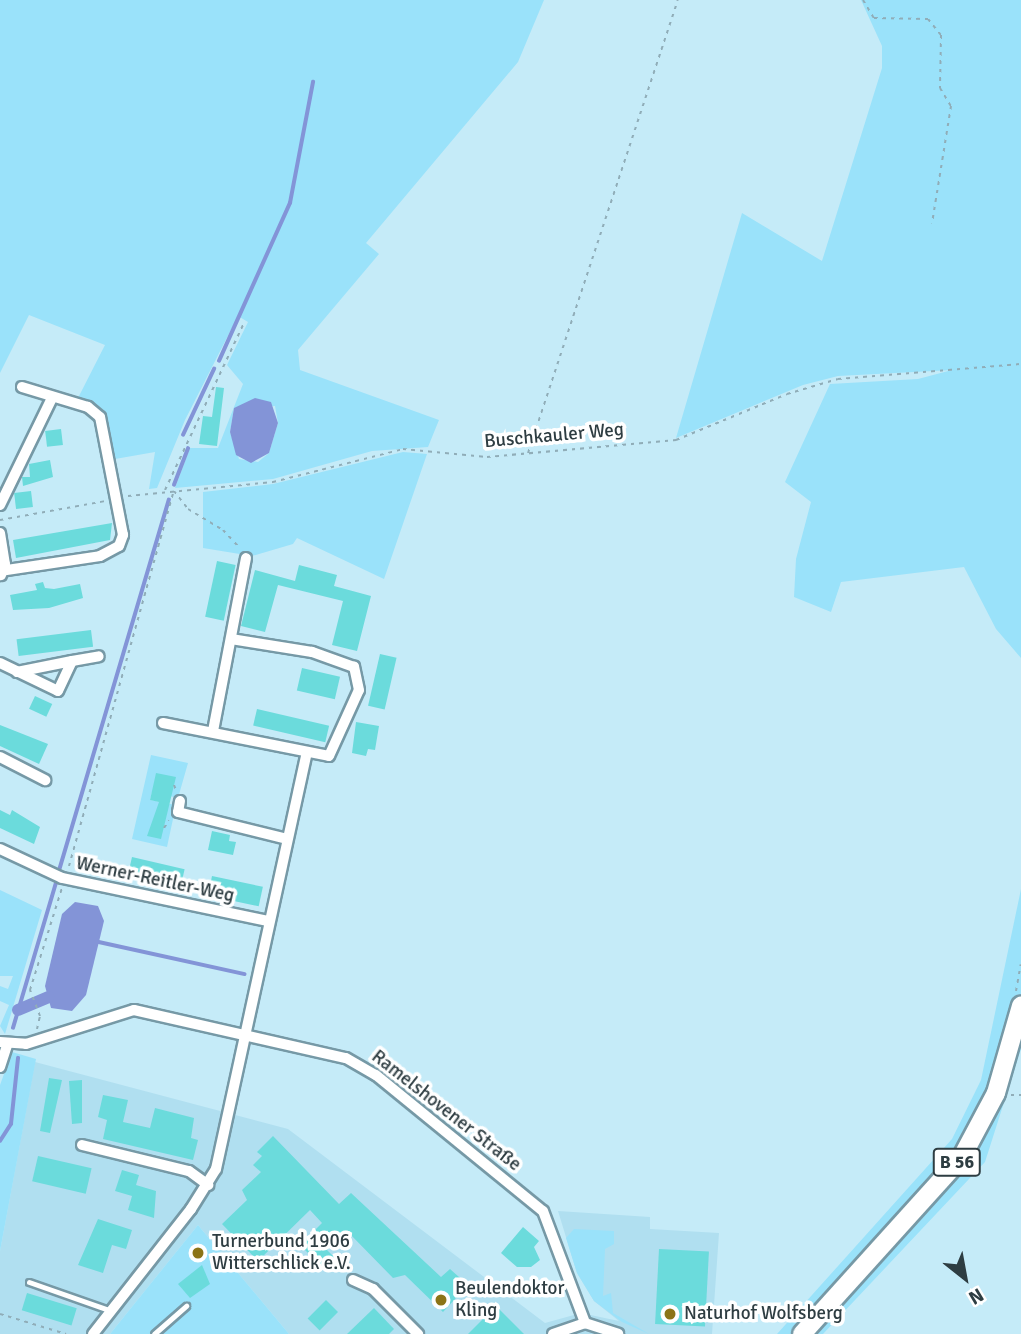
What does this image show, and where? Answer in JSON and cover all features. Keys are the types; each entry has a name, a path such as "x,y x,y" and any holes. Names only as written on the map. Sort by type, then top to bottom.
{"main road":[{"name":"B 56","path":"802,1334 962,1157 996,1093 1018,1002"}],"street":[{"path":"0,533 1,573 112,551 122,535 100,417 88,407 22,387"},
{"path":"0,505 52,398"},
{"path":"213,731 246,558"},
{"path":"163,723 330,756 359,690 359,674 348,664 312,652 230,639"},
{"path":"17,672 99,656"},
{"path":"0,663 58,691 72,661"},
{"path":"93,1334 208,1185 224,1146 241,1035 307,753"},
{"path":"0,757 45,779"},
{"path":"180,801 178,812 287,839"},
{"name":"Werner-Reitler-Weg","path":"0,849 66,879 267,921"},
{"name":"Ramelshovener Straße","path":"4,1043 33,1042 134,1010 362,1065 518,1188 552,1226 585,1323"},
{"path":"0,1067 4,1043"},
{"path":"82,1145 189,1171 208,1185"},
{"path":"353,1280 373,1289 418,1334"},
{"path":"553,1334 585,1323 618,1334"}],"lane":[{"path":"29,1282 109,1310"},
{"path":"154,1334 186,1306"}],"path":[{"path":"528,454 678,0"},
{"path":"863,0 874,18 928,19 941,34 940,88 951,106 932,223"},
{"path":"164,491 244,323"},
{"name":"Buschkauler Weg","path":"0,520 164,491 273,482 403,449 487,457 676,440 786,394 838,379 1021,364"},
{"path":"174,490 188,509 223,530 246,558"},
{"path":"33,1042 40,1016 30,990 66,879 174,490"},
{"path":"164,828 170,815"},
{"path":"1018,1002 1021,964"},
{"path":"0,1314 66,1334"}],"shaded area":[{"path":"0,0 544,0 518,62 366,243 379,254 298,350 300,370 439,420 428,447 372,451 273,479 175,488 190,448 218,448 243,384 227,365 248,322 238,316 185,420 157,488 149,489 155,452 115,459 108,420 101,409 78,398 105,345 29,315 0,373","holes":["275,406 278,423 269,453 258,462 239,459 230,432 234,408"]},
{"path":"861,0 1021,0 1021,658 996,629 964,567 841,582 831,612 794,597 796,559 811,502 785,482 830,384 918,379 952,370 838,376 803,385 676,438 742,213 822,261 882,68 882,46"},
{"path":"255,398 271,402 278,423 269,453 251,463 236,455 230,432 234,408"},
{"path":"403,452 427,454 384,579 297,538 293,544 252,556 203,548 203,492 273,484"},
{"path":"151,755 188,763 178,798 152,792 150,800 176,805 167,847 132,839"},
{"path":"1021,889 1021,1049 985,1162 823,1334 777,1334 952,1139 981,1080"},
{"path":"0,890 42,910 5,1034 0,1026 9,1005 0,1001 0,986 8,989 13,976 0,976"},
{"path":"75,902 98,906 104,921 86,995 72,1011 51,1008 45,986 62,914"},
{"path":"12,1052 36,1059 0,1251 0,1085"},
{"path":"35,1062 288,1129 545,1323 581,1313 619,1321 594,1301 577,1273 558,1211 650,1217 650,1229 719,1233 712,1334 289,1334 198,1225 110,1334 0,1334 0,1251"},
{"name":"Turnerbund 1906 Witterschlick e.V.","path":"198,1225 289,1334 110,1334"},
{"path":"574,1229 614,1231 614,1244 605,1249 603,1296 611,1293 613,1313 649,1334 622,1322 594,1301 577,1273 566,1238"}],"building":[{"path":"216,387 224,388 217,446 199,444 203,416 212,417"},
{"path":"61,429 63,445 47,447 45,431"},
{"path":"50,460 53,477 23,486 22,477 30,477 29,464"},
{"path":"31,491 33,507 16,509 14,493"},
{"path":"112,523 110,540 16,558 13,540"},
{"path":"217,561 236,565 224,621 205,617"},
{"path":"299,565 337,575 334,586 371,596 357,651 332,645 343,601 278,585 265,632 241,626 255,570 295,581"},
{"path":"43,582 45,588 54,589 80,584 83,598 49,608 13,610 10,595 37,590 35,584"},
{"path":"91,630 93,647 19,656 17,639"},
{"path":"380,654 397,658 385,709 368,706"},
{"path":"302,668 340,677 335,699 297,690"},
{"path":"35,696 52,704 46,717 29,709"},
{"path":"257,709 329,726 325,742 253,726"},
{"path":"356,722 379,726 375,750 368,749 366,756 352,753"},
{"path":"0,725 48,744 39,764 0,746"},
{"path":"156,773 176,777 161,839 147,836 159,802 150,800"},
{"path":"0,810 10,815 12,810 40,827 34,844 0,828"},
{"path":"212,831 230,835 229,841 236,842 233,855 208,850"},
{"path":"132,857 185,869 180,889 128,876"},
{"path":"212,876 263,887 259,906 208,896"},
{"path":"49,1078 62,1080 50,1133 40,1131"},
{"path":"82,1080 82,1123 72,1124 69,1081"},
{"path":"103,1095 128,1100 123,1122 150,1128 155,1108 194,1118 191,1138 198,1140 193,1160 103,1139 107,1120 98,1117"},
{"path":"273,1136 339,1204 351,1193 441,1277 450,1269 468,1285 443,1312 405,1275 393,1278 347,1231 327,1250 335,1258 324,1269 300,1245 322,1223 310,1210 258,1261 222,1224 247,1200 242,1190 261,1172 253,1165 262,1156 257,1152"},
{"path":"38,1156 92,1168 86,1194 32,1181"},
{"path":"122,1170 139,1175 136,1185 156,1191 154,1218 128,1210 132,1196 115,1191"},
{"path":"98,1219 132,1230 126,1249 112,1245 103,1273 78,1265"},
{"path":"523,1227 539,1241 534,1247 540,1260 531,1267 517,1267 501,1253"},
{"path":"659,1249 709,1252 705,1327 655,1324"},
{"path":"202,1265 210,1284 190,1298 178,1284"},
{"path":"27,1293 77,1308 71,1325 22,1310"},
{"path":"326,1300 338,1312 320,1330 308,1318"},
{"path":"496,1306 524,1334 468,1334"},
{"path":"374,1308 394,1329 389,1334 347,1334"}],"waterway":[{"path":"219,361 290,203 313,82"},
{"path":"183,435 214,369"},
{"path":"174,485 188,449"},
{"path":"58,874 169,500"},
{"path":"13,1028 57,879"},
{"path":"99,942 245,974"},
{"path":"18,1010 48,997"},
{"path":"0,1141 11,1124 18,1058"}],"place":[{"name":"Turnerbund 1906 Witterschlick e.V.","path":"198,1253"},
{"name":"Beulendoktor Kling","path":"441,1300"},
{"name":"Naturhof Wolfsberg","path":"670,1314"}]}
